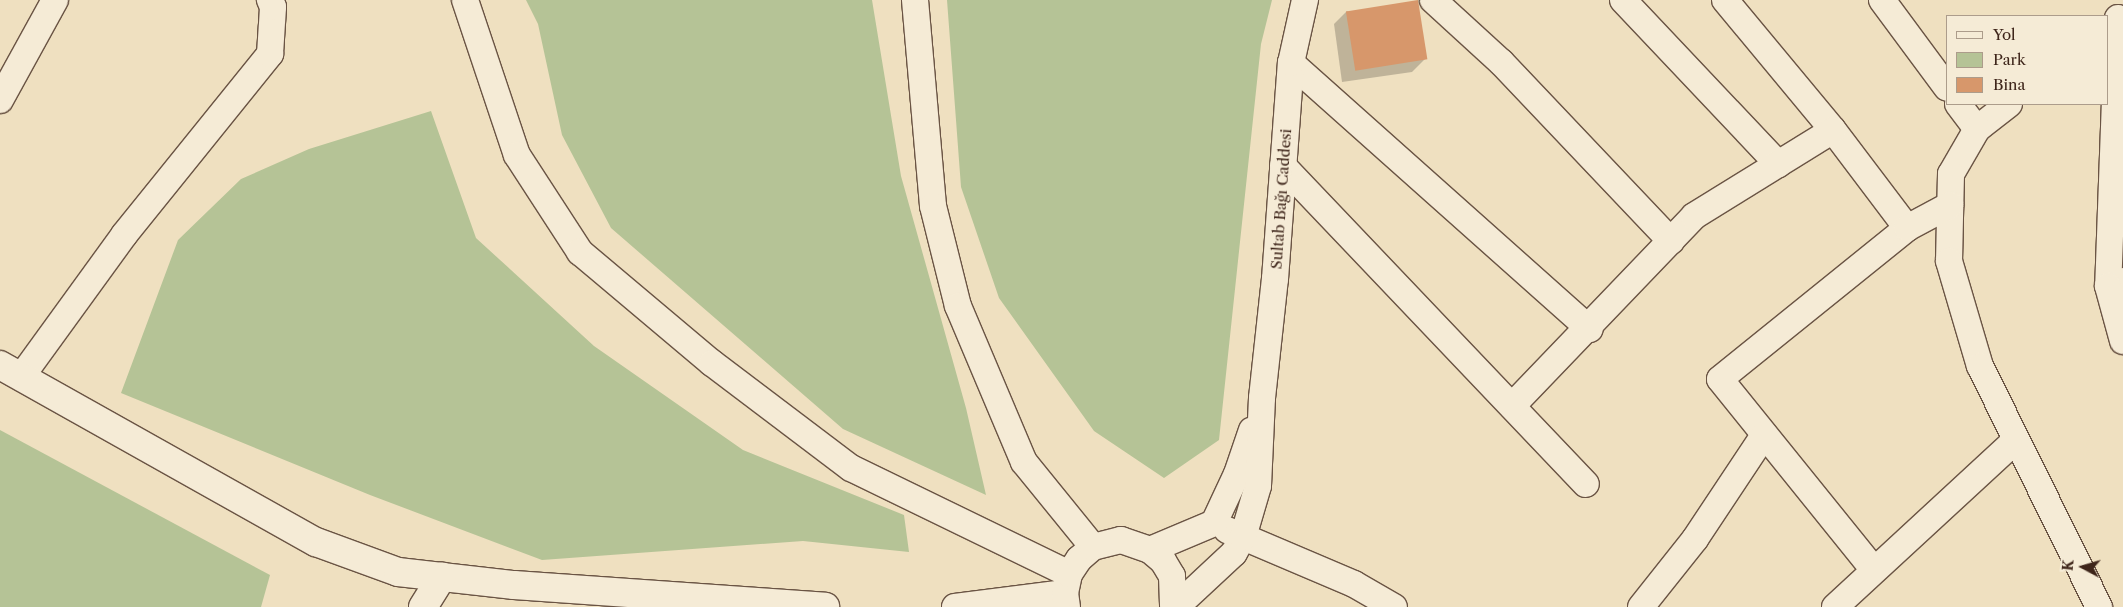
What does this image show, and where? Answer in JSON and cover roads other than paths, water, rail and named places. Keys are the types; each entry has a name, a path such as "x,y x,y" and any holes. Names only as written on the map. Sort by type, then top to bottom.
{"street":[{"path":"0,100 55,0"},
{"path":"270,0 273,7 270,54 124,235 10,371 316,542 398,572 825,607"},
{"path":"465,0 517,155 580,252 712,363 851,468 1067,591"},
{"path":"914,0 933,206 958,306 1024,462 1093,547"},
{"name":"Sultab Bağı Caddesi","path":"1262,398 1283,166 1290,63 1305,0"},
{"path":"1434,0 1501,62 1671,241"},
{"path":"1623,0 1778,164"},
{"path":"1725,0 1833,130 1907,228"},
{"path":"1882,0 1946,87"},
{"path":"2116,19 2116,283 2123,341"},
{"path":"1290,63 1590,329"},
{"path":"1959,105 1977,129"},
{"path":"2008,105 1977,129 1951,174 1949,261 1980,366 2099,607"},
{"path":"1512,406 1590,329 1694,216 1833,130"},
{"path":"1283,166 1586,484"},
{"path":"1874,570 1720,379 1907,228 1950,205"},
{"path":"1150,550 1214,523 1237,474 1262,398"},
{"path":"1175,607 1234,553 1243,538 1258,486 1262,398"},
{"path":"1641,607 1696,539 1764,435"},
{"path":"1835,607 2016,440"},
{"path":"1214,523 1243,538 1354,584 1394,607"},
{"path":"1067,591 1079,559 1093,547 1121,540 1150,550 1163,561 1172,576 1175,607"},
{"path":"423,607 442,577"},
{"path":"955,607 1067,591"}]}
